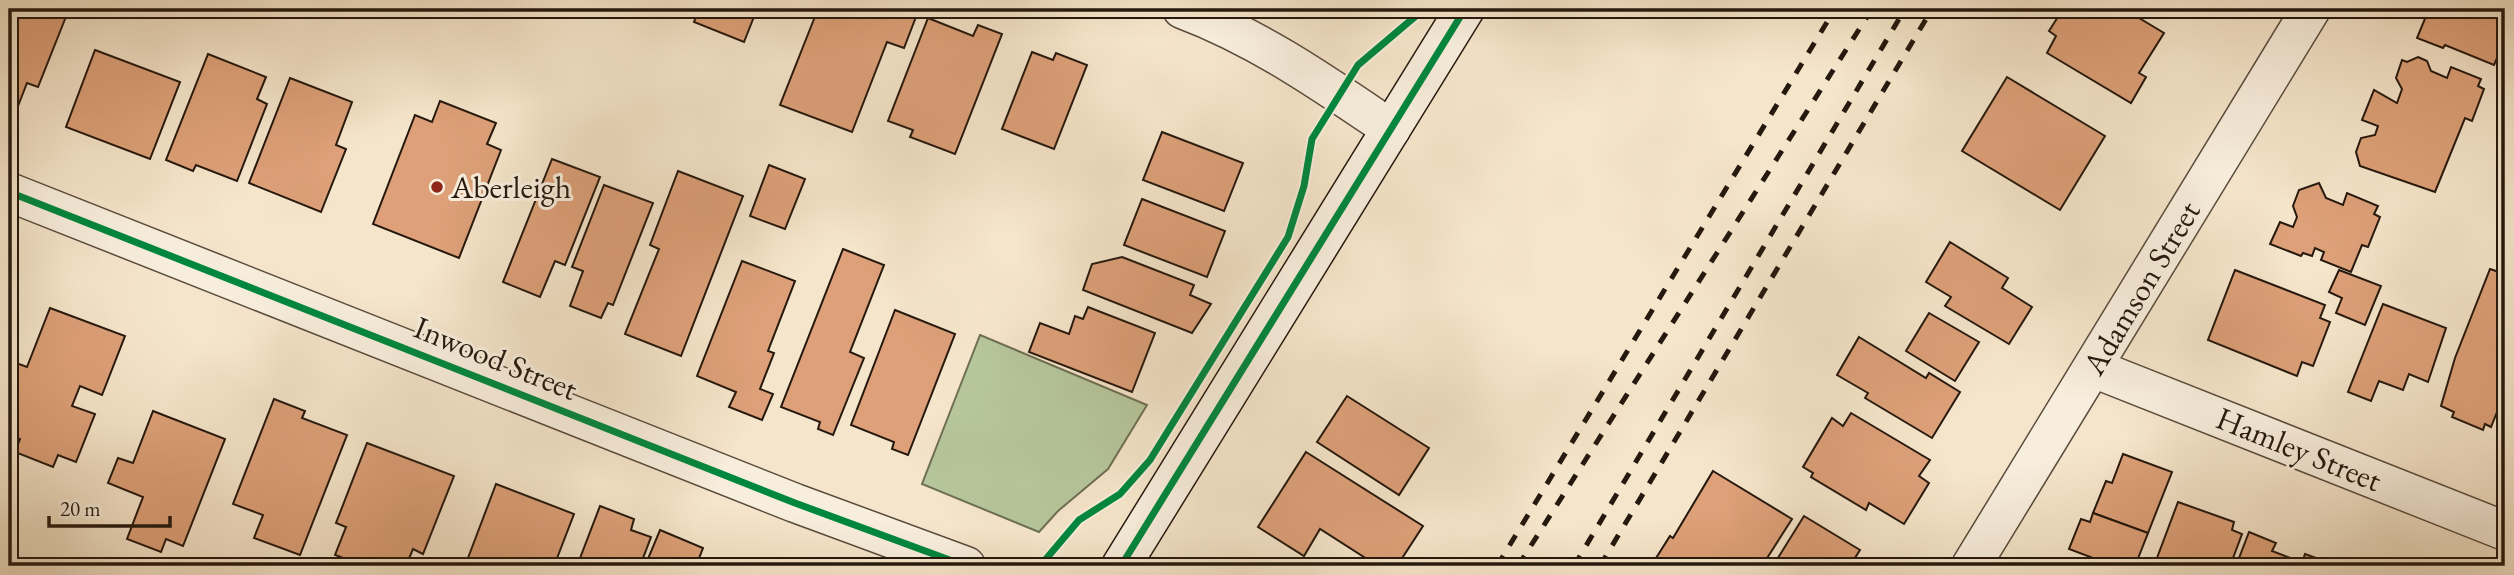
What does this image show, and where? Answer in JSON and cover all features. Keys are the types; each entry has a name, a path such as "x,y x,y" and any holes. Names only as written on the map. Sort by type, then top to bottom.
{"street":[{"path":"1182,9 1242,34 1303,69 1391,129"},
{"path":"1121,566 1465,9"},
{"name":"Adamson Street","path":"1971,566 2311,9"},
{"name":"Inwood Street","path":"9,192 795,503 967,566"},
{"name":"Hamley Street","path":"2093,369 2505,531"}],"green space":[{"path":"980,335 1147,405 1108,469 1058,511 1039,532 922,484"}],"building":[{"path":"9,9 69,9 38,87 27,83 18,106 9,102"},
{"path":"699,9 757,9 744,42 694,22"},
{"path":"818,9 919,9 904,48 887,42 852,132 780,105"},
{"path":"2063,9 2124,9 2164,33 2139,73 2146,77 2131,103 2047,53 2056,36 2049,31"},
{"path":"2429,9 2481,9 2505,19 2505,47 2501,49 2494,65 2445,45 2443,48 2417,38"},
{"path":"2481,9 2505,9 2505,19"},
{"path":"928,18 973,36 978,25 1002,34 955,154 910,137 913,130 888,121"},
{"path":"95,50 180,82 150,159 66,127"},
{"path":"1032,52 1053,60 1056,53 1087,65 1054,149 1002,129"},
{"path":"208,54 266,77 257,99 267,104 237,181 196,165 193,171 166,160"},
{"path":"2418,57 2427,61 2431,71 2447,78 2451,67 2481,79 2478,86 2484,89 2472,121 2465,118 2435,192 2360,166 2356,152 2361,138 2375,135 2378,126 2362,120 2374,90 2397,103 2402,89 2396,78 2402,60 2407,62"},
{"path":"2007,77 2105,136 2060,210 1962,151"},
{"path":"290,78 352,102 336,145 346,149 321,212 249,183"},
{"name":"Aberleigh","path":"440,101 496,123 487,144 501,150 459,258 373,224 415,115 432,122"},
{"path":"1162,132 1243,163 1224,211 1143,180"},
{"path":"552,159 600,177 565,265 555,261 540,297 503,282"},
{"path":"769,165 805,179 785,229 750,216"},
{"path":"678,171 743,196 681,356 625,334 659,249 650,245"},
{"path":"2319,183 2326,198 2343,205 2347,193 2378,206 2374,214 2380,217 2368,247 2362,245 2351,272 2321,260 2324,252 2315,248 2312,256 2303,253 2301,256 2270,244 2280,222 2293,227 2297,217 2293,206 2299,190"},
{"path":"604,185 653,203 613,305 608,303 601,318 570,306 583,271 572,267"},
{"path":"1142,199 1225,231 1207,277 1124,245"},
{"path":"1950,242 2008,278 2002,288 2032,307 2009,344 1945,306 1951,297 1926,282"},
{"path":"843,249 884,265 850,352 864,358 833,435 818,429 820,422 781,407"},
{"path":"1122,257 1194,285 1190,295 1211,304 1192,333 1083,290 1092,264"},
{"path":"742,261 795,281 768,351 774,353 760,389 773,394 762,420 729,407 736,392 697,376"},
{"path":"2490,269 2505,274 2505,392 2491,427 2485,424 2483,430 2452,417 2454,412 2441,406 2455,358"},
{"path":"2235,270 2325,305 2320,318 2330,322 2313,366 2302,362 2297,376 2208,340"},
{"path":"2339,270 2381,286 2365,325 2336,313 2342,298 2329,292"},
{"path":"2383,304 2446,328 2428,382 2409,374 2403,390 2379,381 2371,401 2348,392"},
{"path":"1088,307 1155,333 1132,392 1029,352 1040,323 1069,334 1075,316 1083,319"},
{"path":"50,308 125,336 102,395 80,386 72,406 95,414 76,462 58,455 53,467 15,452 20,439 9,435 11,361 27,367"},
{"path":"895,310 955,334 908,455 892,449 894,442 851,425"},
{"path":"1929,313 1979,342 1955,381 1906,351"},
{"path":"1859,337 1926,378 1929,373 1960,392 1932,438 1865,398 1868,393 1837,375"},
{"path":"1347,396 1429,448 1399,495 1317,442"},
{"path":"274,399 305,411 302,418 347,435 300,555 254,538 263,515 233,504"},
{"path":"153,411 225,439 183,546 166,539 161,552 127,539 143,497 108,483 118,458 133,463"},
{"path":"1851,413 1930,460 1919,476 1929,483 1904,524 1869,503 1866,510 1811,477 1813,473 1803,467 1832,418 1843,426"},
{"path":"367,443 454,476 423,554 413,549 406,566 365,566 335,555 346,527 336,523"},
{"path":"1306,452 1423,526 1397,566 1378,566 1320,529 1304,556 1258,527"},
{"path":"2123,454 2172,472 2148,533 2093,513 2106,481 2112,483"},
{"path":"1713,471 1792,519 1762,566 1651,566 1670,536 1673,538"},
{"path":"496,484 574,514 554,566 465,566"},
{"path":"2178,502 2234,522 2232,530 2242,534 2230,566 2154,566"},
{"path":"600,506 634,519 631,530 651,537 640,566 577,566"},
{"path":"2093,513 2148,533 2135,566 2114,566 2069,549 2081,519 2090,522"},
{"path":"1804,516 1860,550 1853,561 1862,566 1773,566"},
{"path":"660,530 703,548 696,566 645,566"},
{"path":"2249,532 2276,543 2272,551 2293,559 2290,566 2236,566"},
{"path":"2305,554 2338,566 2301,566"}],"railway":[{"path":"1497,566 1835,9"},
{"path":"1518,566 1872,9"},
{"path":"1574,566 1905,9"},
{"path":"1600,566 1932,9"}],"cycle path":[{"path":"1040,566 1079,520 1120,494 1150,460 1288,237 1304,186 1312,139 1358,65 1424,9"},
{"path":"1121,566 1465,9"},
{"path":"9,192 795,503 966,566"}],"place":[{"name":"Aberleigh","path":"437,187"}]}
